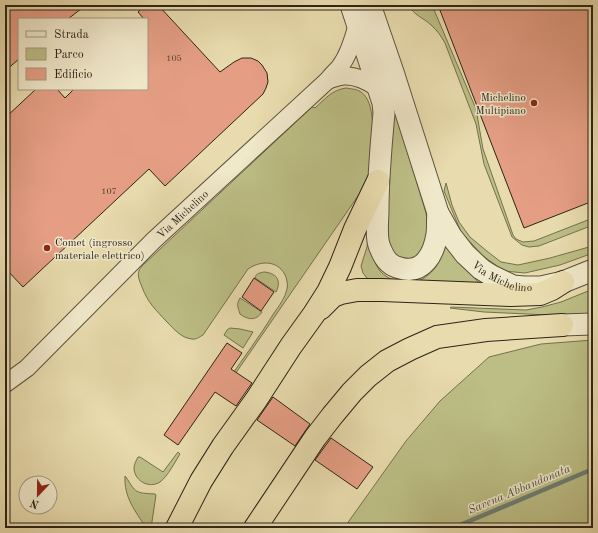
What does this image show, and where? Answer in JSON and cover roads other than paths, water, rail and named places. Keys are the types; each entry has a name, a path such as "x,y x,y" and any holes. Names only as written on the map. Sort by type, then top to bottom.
{"highway":[{"path":"177,528 201,481 223,446 256,400 328,292 355,229 378,181"},
{"path":"314,314 333,296 357,290 511,296 540,294 564,282"},
{"path":"255,528 315,438 332,416 352,392 368,376 387,361 437,337 486,330 562,325"}],"street":[{"name":"Via Michelino","path":"370,5 438,213 451,236 465,254 481,269 513,286 542,287 564,282 593,270"},
{"name":"Via Michelino","path":"354,14 383,103 384,113 378,181 377,236 380,250 392,266 413,270 428,260 433,250 437,234 438,213"},
{"name":"Via Michelino","path":"5,384 27,368 154,240 328,80 339,68 351,44 354,14"},
{"path":"328,80 343,76 352,76 364,80 378,88"},
{"path":"562,325 593,324"}],"waterway":[{"name":"Savena Abbandonata","path":"453,528 593,469"}],"place":[{"name":"Michelino Multipiano","path":"534,103"},
{"name":"Comet (ingrosso materiale elettrico)","path":"47,248"}]}
